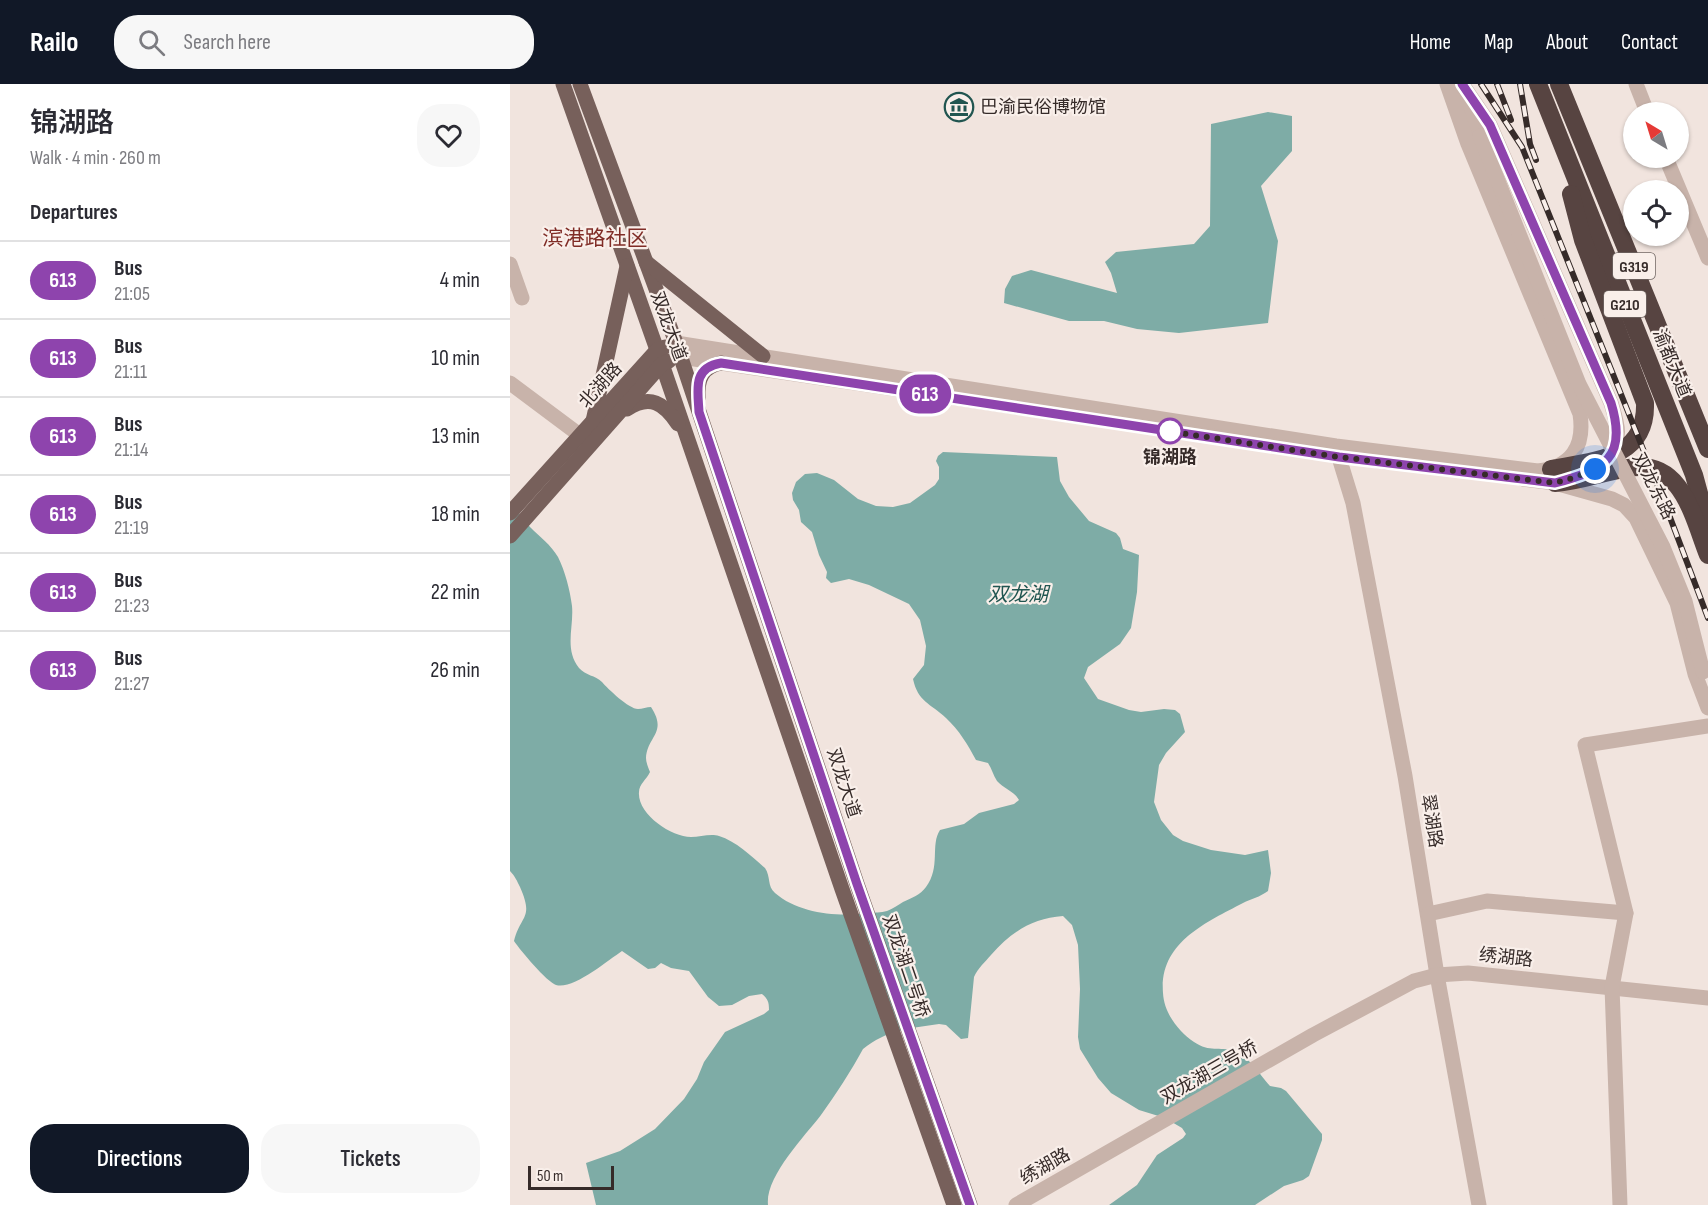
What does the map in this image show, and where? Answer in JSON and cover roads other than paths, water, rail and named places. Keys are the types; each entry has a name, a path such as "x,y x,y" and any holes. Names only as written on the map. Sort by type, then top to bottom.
{"highway":[{"name":"渝都大道","path":"1538,84 1694,475 1708,526"},
{"name":"渝都大道","path":"1559,84 1708,449"},
{"path":"1551,120 1583,240 1645,403 1645,417 1636,438 1608,459 1553,476"},
{"path":"1553,476 1590,478 1629,468 1654,468 1676,482 1683,493 1708,555"}],"main road":[{"name":"双龙大道","path":"562,84 850,886"},
{"name":"双龙大道","path":"580,84 699,412 850,886"},
{"path":"646,262 763,356"},
{"path":"592,422 627,266"},
{"name":"北湖路","path":"586,440 592,422 660,357 678,350"},
{"name":"北湖路","path":"563,465 586,440 617,416 660,357"},
{"path":"699,412 697,384 699,378 708,368 721,363"},
{"path":"617,416 634,404 652,401 662,405 670,412 688,439"},
{"path":"510,513 563,465"},
{"path":"510,536 563,465"},
{"name":"双龙湖二号桥","path":"850,886 912,1064"},
{"path":"912,1064 954,1205"},
{"path":"912,1064 970,1205"}],"street":[{"path":"1447,84 1468,144 1580,414 1583,431 1579,445 1553,476"},
{"name":"双龙东路","path":"1454,84 1480,136 1579,384 1663,546 1685,601 1708,693"},
{"path":"1462,84 1490,125 1611,403 1618,430 1617,444 1608,459"},
{"path":"1636,84 1643,102"},
{"path":"1670,168 1708,258"},
{"path":"510,264 522,298"},
{"path":"678,350 763,356 1338,451"},
{"path":"678,350 721,363 1338,451 1553,476 1624,505 1636,518 1677,603 1695,674 1708,708"},
{"path":"510,383 586,440"},
{"name":"翠湖路","path":"1338,451 1353,503 1405,776 1437,975 1479,1205"},
{"path":"1620,1205 1612,987 1626,913 1585,745 1708,726"},
{"path":"1428,914 1487,901 1626,913"},
{"name":"绣湖路","path":"1313,1035 1414,981 1437,975 1468,973 1708,998"},
{"name":"双龙湖三号桥","path":"1125,1143 1313,1035"},
{"name":"绣湖路","path":"1016,1205 1125,1143"}],"water":[{"path":"1268,112 1292,116 1292,151 1261,186 1278,241 1268,323 1179,333 1137,329 1104,321 1069,321 1004,303 1005,289 1012,276 1031,270 1117,293 1105,262 1116,252 1194,244 1210,226 1211,124"},
{"name":"双龙湖","path":"943,452 1057,457 1060,481 1069,497 1089,521 1116,533 1123,549 1139,555 1137,592 1131,628 1120,644 1088,667 1084,678 1098,699 1129,710 1141,712 1164,709 1175,710 1180,714 1185,732 1166,753 1159,765 1154,802 1161,820 1173,835 1183,841 1211,850 1245,855 1268,850 1271,873 1268,891 1214,918 1187,937 1177,948 1168,961 1164,976 1163,993 1166,1008 1177,1027 1188,1038 1205,1047 1239,1053 1254,1066 1270,1086 1286,1091 1322,1134 1309,1176 1284,1186 1255,1205 1109,1205 1137,1185 1157,1155 1186,1134 1182,1128 1165,1118 1139,1110 1111,1093 1098,1078 1080,1049 1078,945 1072,925 1063,916 1032,923 1015,933 1006,939 980,968 974,977 968,1038 961,1039 946,1025 939,1024 890,1034 863,1049 827,1107 779,1170 769,1194 768,1205 596,1205 586,1163 620,1151 655,1129 684,1099 697,1079 704,1062 725,1032 764,1014 769,1010 769,1005 762,994 749,996 732,1005 719,1006 708,997 689,971 671,968 661,963 655,968 648,969 622,951 580,979 556,985 540,972 514,941 525,916 526,905 520,887 510,871 510,502 561,562 572,606 571,646 574,661 585,673 599,680 629,706 638,709 651,707 656,716 657,729 646,758 650,772 640,786 639,792 643,808 649,816 665,829 683,836 716,835 732,842 765,868 775,893 796,906 807,910 845,915 882,912 916,896 926,887 933,872 937,836 940,830 964,824 979,813 1014,804 1019,800 997,781 988,763 976,760 955,728 918,693 913,679 924,665 926,646 920,620 909,604 869,585 849,579 831,583 826,578 827,572 812,532 801,522 792,493 796,482 805,474 817,473 834,480 858,499 876,506 893,507 910,503 935,485 939,479 939,467 936,461"}],"railway":[{"path":"1481,84 1522,147 1665,504 1708,618"},
{"path":"1497,84 1511,120"},
{"path":"1520,84 1530,144 1536,160"}],"place":[{"name":"巴渝民俗博物馆","path":"959,107"},
{"name":"锦湖路","path":"1170,431"}],"district":[{"name":"滨港路社区","path":"595,238"}]}
